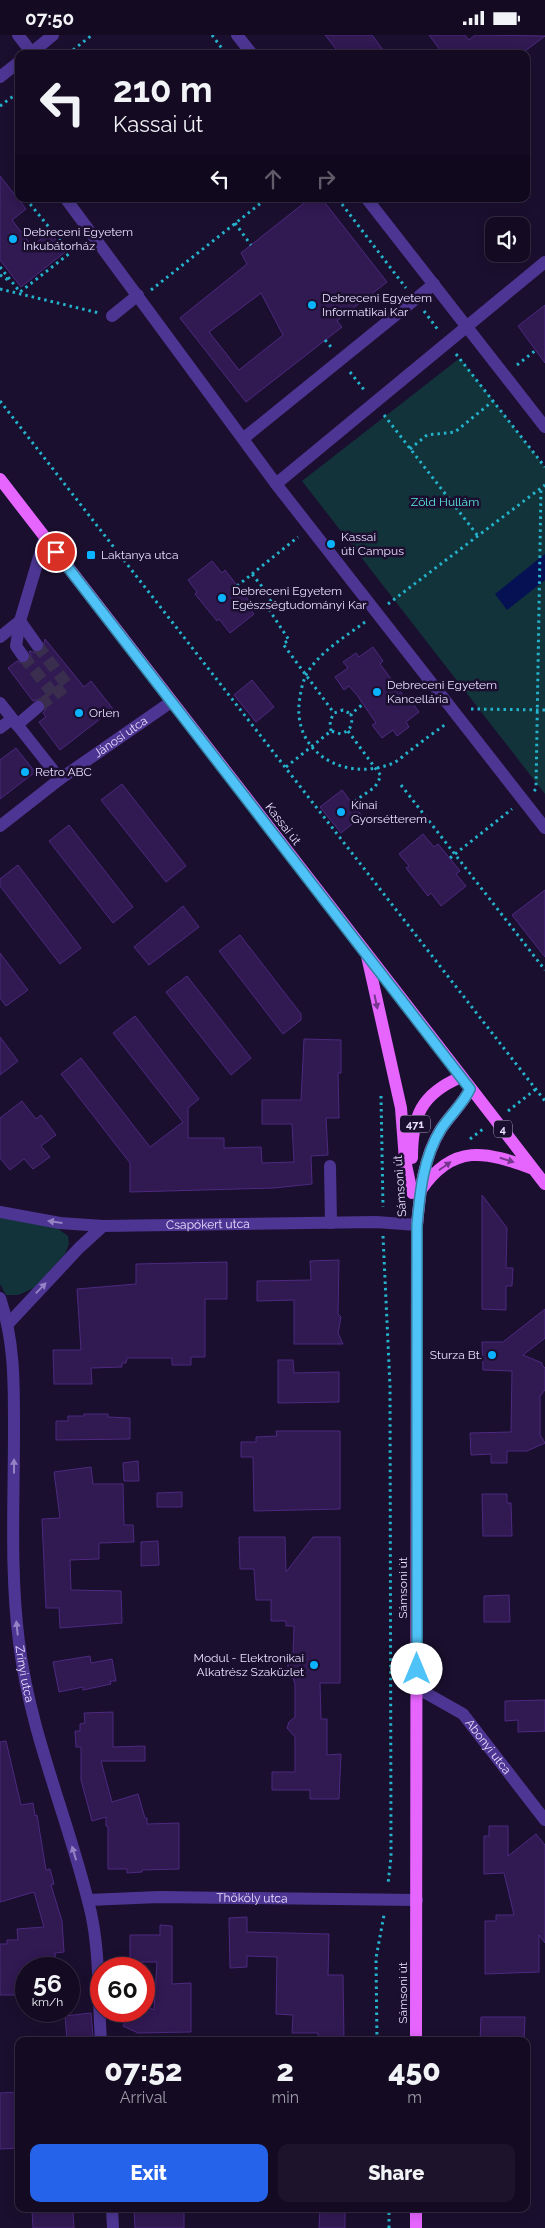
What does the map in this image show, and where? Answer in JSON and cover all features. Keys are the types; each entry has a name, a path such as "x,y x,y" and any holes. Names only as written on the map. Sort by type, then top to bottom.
{"main road":[{"name":"Kassai út","path":"0,479 545,1184"},
{"path":"366,954 401,1108 405,1161 416,1193 446,1164 468,1155 491,1155 534,1169"},
{"name":"Sámsoni út","path":"416,2037 417,1225 412,1148 418,1111 427,1099 440,1088 461,1077"},
{"name":"Sámsoni út","path":"416,1193 435,1139 470,1089"},
{"path":"416,2212 416,2228"}],"street":[{"path":"18,35 29,50"},
{"path":"35,50 54,35"},
{"path":"237,35 249,50"},
{"path":"0,77 15,66"},
{"path":"68,202 244,438 276,484 545,828"},
{"path":"369,202 545,427"},
{"path":"276,484 545,262"},
{"path":"244,438 434,284"},
{"path":"112,316 139,297"},
{"path":"23,655 16,646 20,621 45,537"},
{"path":"0,637 20,621"},
{"path":"20,621 37,645"},
{"name":"Jánosi utca","path":"0,826 60,779 171,702"},
{"path":"0,703 60,779"},
{"path":"0,728 14,722 38,707"},
{"path":"330,1166 331,1223"},
{"name":"Csapókert utca","path":"0,1212 60,1223 103,1226 382,1222 417,1225"},
{"path":"8,1324 79,1248 103,1226"},
{"name":"Zrínyi utca","path":"0,1298 8,1324 14,1375 15,1598 19,1643 37,1729 88,1900 98,1968 101,2037"},
{"name":"Abonyi utca","path":"417,1688 463,1714 545,1820"},
{"name":"Thököly utca","path":"88,1900 159,1897 417,1899"},
{"path":"112,2212 113,2228"}],"path":[{"path":"73,50 92,35"},
{"path":"212,35 223,50"},
{"path":"0,106 15,95"},
{"path":"20,292 70,253 28,202"},
{"path":"139,297 262,202"},
{"path":"340,202 443,337"},
{"path":"235,223 251,245"},
{"path":"0,267 20,292"},
{"path":"0,275 12,282"},
{"path":"0,289 20,292 112,316"},
{"path":"455,352 545,467"},
{"path":"0,401 545,1101"},
{"path":"478,536 410,449 427,435 455,432 493,401"},
{"path":"450,858 536,789 542,488"},
{"path":"237,586 310,527"},
{"path":"252,574 272,599 266,605 289,640 283,644 334,713"},
{"path":"351,714 363,704"},
{"path":"331,731 330,721 334,713 343,710 351,714"},
{"path":"331,731 341,734 348,731 352,723 351,714"},
{"path":"286,767 331,731"},
{"path":"348,731 381,776 375,787 352,803"},
{"path":"401,785 545,970"},
{"path":"377,2037 376,1958 392,1857 390,1386 382,1222 381,1092"},
{"path":"389,2212 389,2228"}],"green space":[{"name":"Zöld Hullám","path":"460,358 545,467 545,794 302,481"},
{"path":"0,1217 57,1228 68,1236 69,1244 65,1254 34,1288 18,1295 6,1295 0,1284"}],"shaded area":[{"path":"545,554 545,580 507,610 495,594"}],"building":[{"path":"325,35 372,35 383,50 337,50"},
{"path":"429,35 465,35 469,40 475,35 545,36 526,50 440,50"},
{"name":"Debreceni Egyetem Inkubátorház","path":"0,176 15,195 15,202 20,202 26,209 12,220 32,246 50,232 65,252 21,287 0,260"},
{"name":"Debreceni Egyetem Informatikai Kar","path":"305,202 324,202 387,282 337,321 342,327 246,402 180,318 247,264 241,253","holes":["261,293 283,335 239,370 209,332"]},
{"path":"545,305 545,363 518,326"},
{"name":"Debreceni Egyetem Egészségtudományi Kar","path":"212,561 222,573 225,570 250,602 247,604 254,614 230,633 219,619 217,621 195,594 197,592 188,580"},
{"path":"45,639 84,687 91,681 113,709 60,750 39,722 46,717 43,713 46,709 44,702 40,699 33,701 8,668 17,661 23,664 28,662 31,656 29,651 37,653 42,651"},
{"name":"Debreceni Egyetem Kancellária","path":"373,647 383,661 380,664 406,699 408,697 419,712 406,722 409,727 397,736 393,730 382,738 372,725 376,723 357,695 349,686 344,690 335,677 348,668 343,662 356,653 359,657"},
{"path":"252,680 274,707 256,722 234,695"},
{"path":"16,748 35,772 0,799 0,760"},
{"path":"122,784 186,866 166,882 101,800"},
{"name":"Kínai Gyorsétterem","path":"342,790 362,816 341,833 320,807"},
{"path":"69,825 133,907 113,923 49,841"},
{"path":"423,834 434,847 438,844 460,871 456,874 466,886 441,906 431,893 428,896 406,868 409,866 399,854"},
{"path":"18,865 81,948 60,964 0,886 0,879"},
{"path":"545,890 545,957 512,915"},
{"path":"183,906 199,927 149,965 134,947"},
{"path":"240,935 301,1014 301,1020 283,1034 219,951"},
{"path":"0,953 28,990 6,1006 0,998"},
{"path":"187,976 251,1058 231,1075 166,992"},
{"path":"135,1016 199,1099 188,1108 188,1138 224,1138 224,1148 261,1147 262,1163 294,1162 292,1124 262,1124 262,1100 301,1100 304,1039 341,1040 341,1073 338,1073 339,1118 326,1118 328,1155 311,1156 312,1184 274,1188 130,1192 130,1163 61,1074 81,1058 150,1147 183,1122 113,1033"},
{"path":"0,1037 18,1061 0,1075"},
{"path":"22,1101 36,1119 41,1115 56,1135 41,1146 50,1157 33,1169 24,1159 10,1170 0,1158 0,1118"},
{"path":"482,1195 507,1228 506,1268 513,1268 512,1286 506,1286 506,1310 482,1309"},
{"path":"339,1260 338,1314 341,1317 338,1333 343,1344 294,1344 294,1300 257,1301 257,1281 311,1280 310,1261"},
{"path":"227,1262 227,1299 205,1299 205,1357 191,1357 191,1365 172,1365 172,1358 127,1358 126,1363 122,1363 122,1367 91,1368 92,1384 54,1384 53,1350 81,1350 77,1289 136,1284 136,1264"},
{"path":"545,1309 545,1338 523,1355 542,1363 545,1368 545,1390 540,1396 540,1435 545,1443 527,1451 507,1451 507,1463 491,1463 491,1454 471,1455 470,1433 511,1432 512,1371 483,1370 482,1342 503,1342"},
{"path":"278,1360 293,1360 294,1373 339,1372 339,1402 278,1403"},
{"path":"84,1414 108,1414 108,1417 130,1418 130,1439 56,1440 56,1421 68,1421 68,1416 84,1416"},
{"path":"276,1431 340,1431 340,1509 254,1511 253,1457 241,1457 241,1442 256,1442 256,1437 277,1436"},
{"path":"138,1461 139,1481 124,1481 123,1463"},
{"path":"91,1467 93,1484 123,1484 124,1525 133,1525 134,1542 99,1543 99,1559 70,1560 71,1590 121,1591 122,1623 60,1628 59,1608 46,1608 42,1519 60,1518 54,1472"},
{"path":"182,1492 182,1507 157,1507 157,1493"},
{"path":"482,1494 507,1494 507,1503 511,1503 512,1536 483,1536"},
{"path":"239,1537 285,1537 286,1572 313,1537 340,1537 340,1683 320,1683 321,1719 327,1719 327,1755 341,1754 339,1799 310,1799 310,1790 272,1790 272,1772 295,1772 295,1737 287,1728 289,1722 295,1717 295,1684 293,1678 288,1673 288,1658 293,1654 294,1626 286,1626 286,1621 271,1621 271,1600 256,1600 254,1569 240,1569"},
{"path":"158,1541 159,1565 141,1566 141,1542"},
{"path":"509,1595 510,1622 484,1622 484,1596"},
{"path":"90,1656 91,1663 112,1659 116,1681 110,1681 111,1684 83,1690 83,1687 59,1692 53,1662"},
{"path":"545,1700 545,1731 518,1732 518,1720 505,1721 505,1701"},
{"path":"113,1712 113,1747 145,1746 145,1761 101,1761 112,1802 138,1794 145,1818 147,1818 147,1824 179,1823 179,1869 142,1870 142,1872 127,1873 127,1869 108,1869 108,1826 106,1826 106,1817 92,1821 81,1780 81,1747 76,1747 75,1731 80,1731 80,1724 85,1723 84,1713"},
{"path":"6,1741 21,1805 33,1803 35,1816 37,1815 46,1870 50,1869 54,1884 51,1885 62,1921 64,1952 55,1953 55,1957 15,1957 15,1995 0,1995 0,1944 7,1944 7,1940 18,1940 17,1929 44,1927 34,1892 0,1902 0,1742"},
{"path":"489,1826 508,1826 508,1856 536,1834 545,1845 545,1943 539,1935 539,1972 485,1974 485,1921 496,1921 496,1915 514,1915 504,1873 484,1874 484,1836 489,1836"},
{"path":"247,1917 247,1932 329,1934 328,1975 343,1975 344,2037 318,2037 318,2033 292,2033 293,2015 276,2014 277,1957 247,1956 247,1967 230,1968 229,1918"},
{"path":"160,1925 172,1926 172,1984 191,1983 191,2032 138,2033 123,2026 125,2022 155,2022 157,1962 155,1962 155,1957 130,1957 130,1935 160,1935"},
{"path":"90,2013 93,2037 67,2037 66,2022 80,2022 80,2014"},
{"path":"481,2017 525,2017 524,2037 480,2037"},
{"path":"15,2092 15,2148 0,2149 0,2093"},
{"path":"32,2212 73,2212 74,2228 33,2228"},
{"path":"134,2212 184,2212 184,2228 135,2228"},
{"path":"320,2212 345,2212 345,2228 319,2228"}],"tunnel":[{"path":"37,645 67,685 38,707"},
{"path":"23,656 54,695"}],"place":[{"name":"Debreceni Egyetem Inkubátorház","path":"13,239"},
{"name":"Debreceni Egyetem Informatikai Kar","path":"312,305"},
{"name":"Kassai úti Campus","path":"331,544"},
{"name":"Laktanya utca","path":"91,555"},
{"name":"Debreceni Egyetem Egészségtudományi Kar","path":"222,598"},
{"name":"Debreceni Egyetem Kancellária","path":"377,692"},
{"name":"Orlen","path":"79,713"},
{"name":"Retro ABC","path":"25,772"},
{"name":"Kínai Gyorsétterem","path":"341,812"},
{"name":"Sturza Bt.","path":"492,1355"},
{"name":"Modul - Elektronikai Alkatrész Szaküzlet","path":"314,1665"}],"route":[{"path":"56,552 470,1089 466,1098 440,1130 431,1149 423,1175 417,1225 417,1669"}]}
